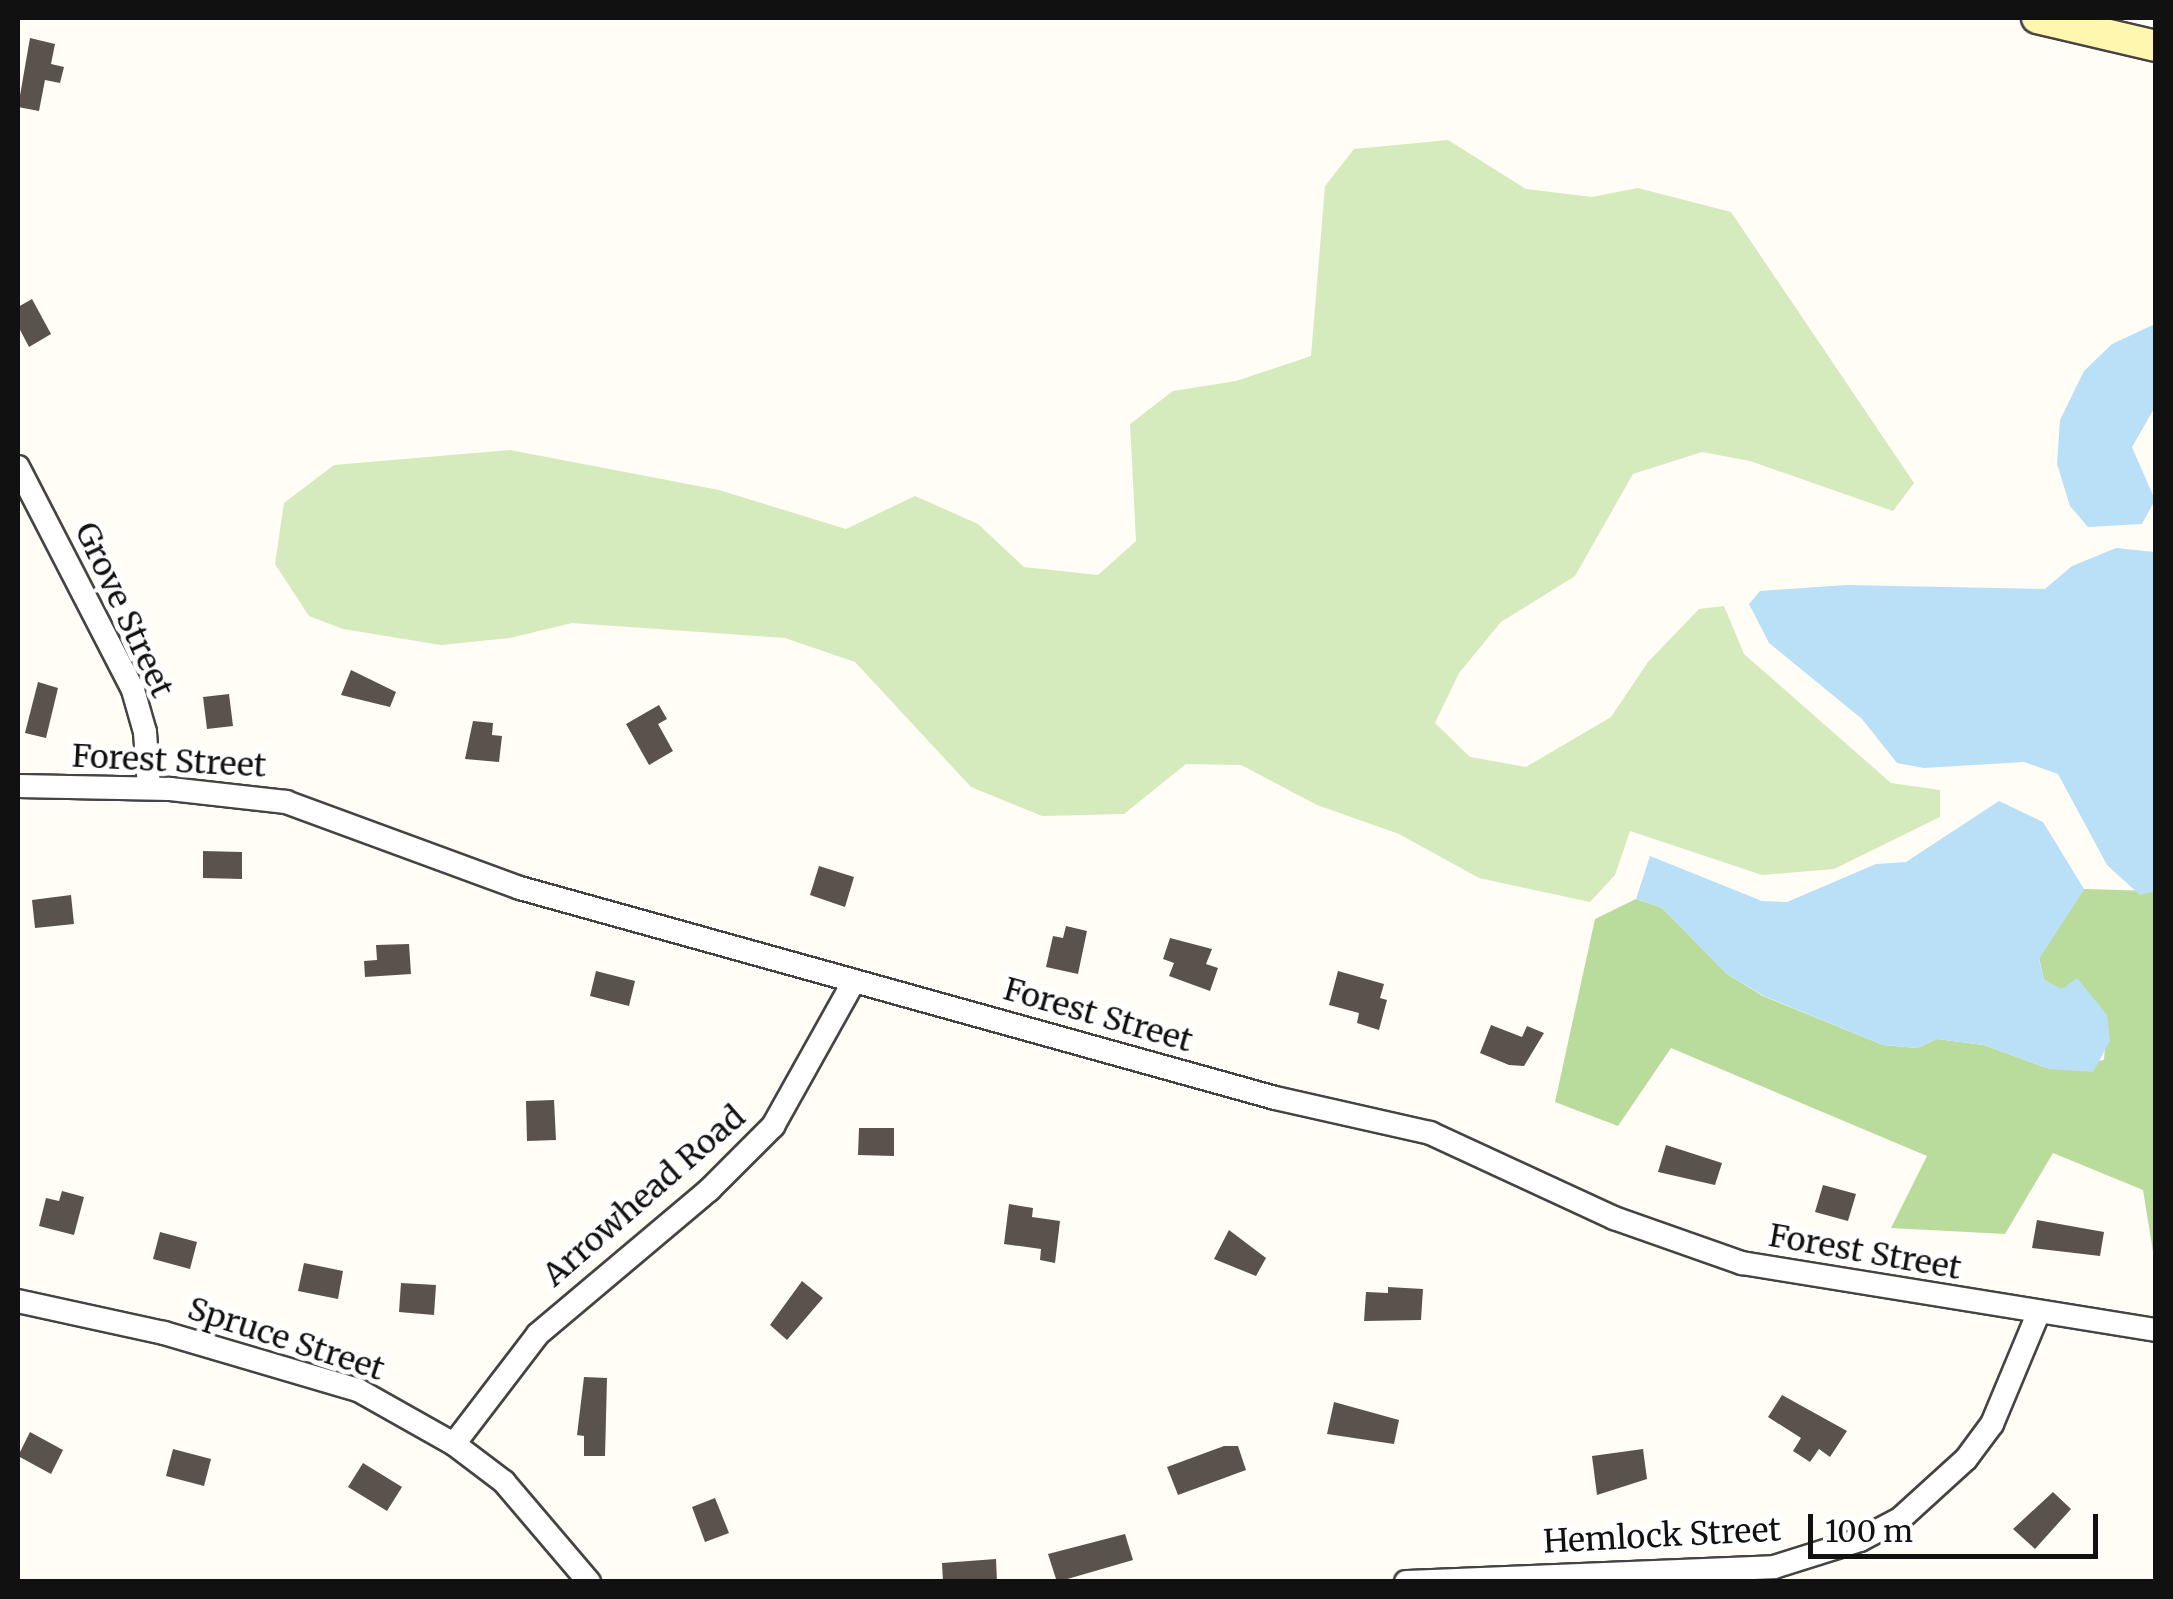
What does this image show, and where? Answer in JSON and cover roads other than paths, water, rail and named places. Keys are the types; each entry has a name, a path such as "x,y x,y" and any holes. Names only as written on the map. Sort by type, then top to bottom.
{"street":[{"path":"2037,18 2156,46"},
{"name":"Grove Street","path":"18,467 132,690 145,732 148,788"},
{"name":"Forest Street","path":"18,786 148,788 286,802 520,888 1430,1134 1614,1218 1742,1264 2156,1330"},
{"name":"Arrowhead Road","path":"454,1444 538,1334 709,1190 773,1126 854,981"},
{"name":"Spruce Street","path":"18,1301 164,1333 358,1390 454,1444 533,1510 588,1582"},
{"name":"Hemlock Street","path":"1406,1582 1774,1567 1860,1540 1900,1518 1966,1459 1992,1424 2038,1314"}],"water":[{"path":"2155,324 2155,407 2132,447 2155,500 2142,524 2088,527 2070,506 2057,464 2060,420 2084,371 2112,344"},
{"path":"2116,548 2155,552 2156,891 2140,895 2107,865 2058,774 2024,762 1924,768 1897,763 1862,719 1769,643 1749,604 1760,591 1847,585 2045,589 2072,566"},
{"path":"1999,801 2043,822 2084,889 2039,959 2044,980 2062,989 2077,978 2107,1015 2110,1041 2093,1072 2050,1069 1984,1045 1937,1039 1917,1048 1883,1045 1764,996 1727,974 1662,908 1636,899 1650,856 1762,901 1787,902 1876,864 1906,862"}]}
